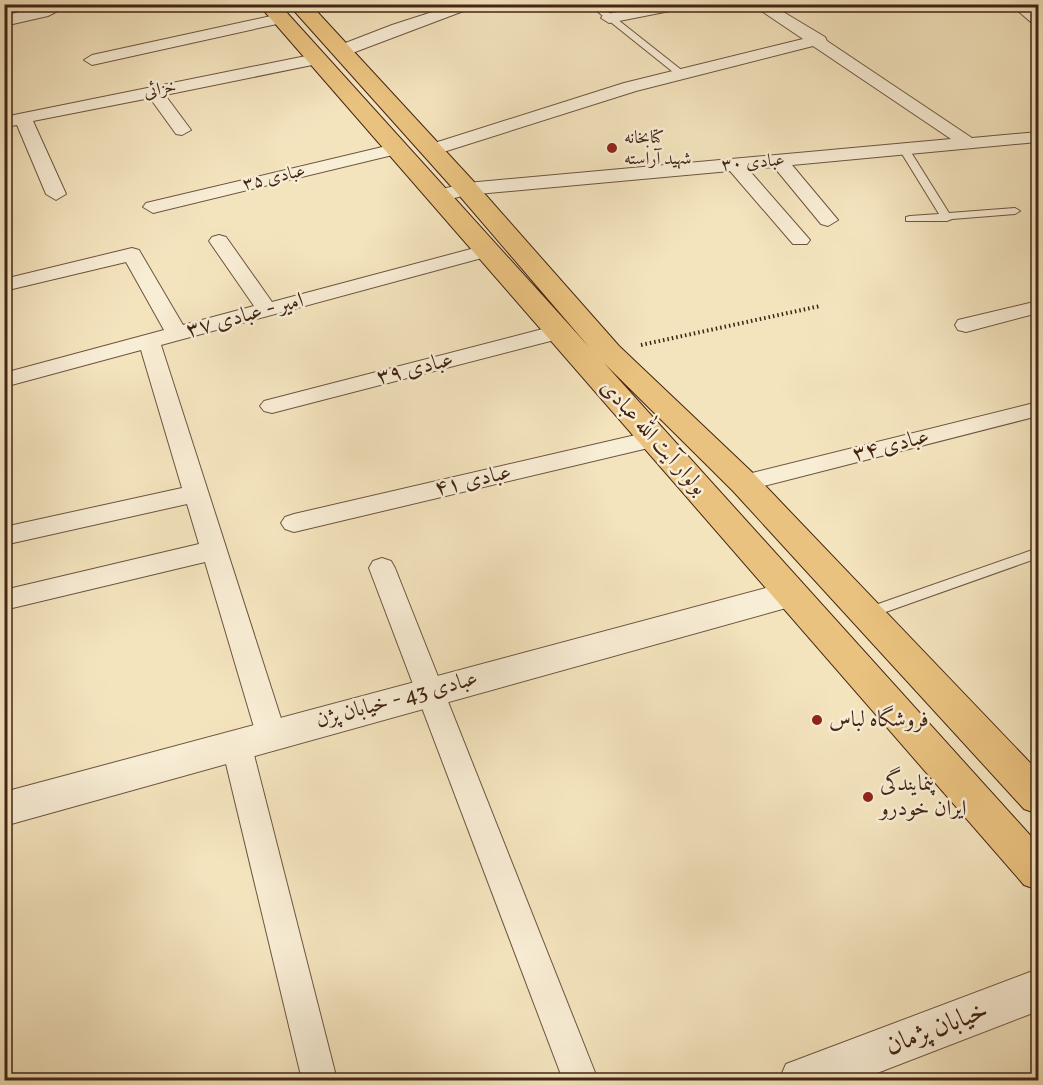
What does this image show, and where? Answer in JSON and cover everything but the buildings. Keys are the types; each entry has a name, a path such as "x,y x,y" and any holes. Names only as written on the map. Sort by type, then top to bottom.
{"main road":[{"name":"بولوار آیت الله عبادی","path":"290,8 328,55 396,150 1038,872"},
{"name":"بولوار آیت الله عبادی","path":"328,55 431,150 609,351 744,483 1038,797"}],"street":[{"path":"4,21 42,13 64,4"},
{"name":"خزائی","path":"4,122 328,55 398,28 476,4"},
{"path":"609,18 680,4"},
{"path":"1017,4 1038,20"},
{"path":"92,60 290,8"},
{"path":"769,9 819,40 968,143"},
{"path":"431,150 630,87 819,40"},
{"path":"154,92 182,130"},
{"path":"23,118 56,194"},
{"name":"عبادی ۳۰","path":"436,196 467,189 1038,136"},
{"name":"عبادی ۳۵","path":"153,207 396,150"},
{"path":"779,161 828,220"},
{"path":"735,165 800,240"},
{"path":"219,241 267,310"},
{"name":"امیر - عبادی ۳۷","path":"4,380 486,251"},
{"path":"4,285 132,254 177,334"},
{"path":"966,324 1038,307"},
{"name":"عبادی ۳۹","path":"272,406 558,332"},
{"path":"149,341 271,734"},
{"name":"عبادی ۳۴","path":"744,483 1038,409"},
{"name":"عبادی ۴۱","path":"294,523 653,439"},
{"path":"4,536 196,493"},
{"path":"4,600 214,550"},
{"path":"382,568 581,1080"},
{"name":"عبادی 43 - خیابان پژن","path":"4,809 236,743 792,594"},
{"path":"236,743 320,1080"},
{"name":"خیابان پژمان","path":"802,1080 1038,990"}],"lane":[{"path":"592,4 681,74"},
{"path":"904,149 947,218"},
{"path":"910,219 947,218 1015,211"},
{"path":"866,614 1038,553"}],"path":[{"path":"609,351 819,306"}],"place":[{"name":"کتابخانه شهید آراسته","path":"612,148"},
{"name":"فروشگاه لباس","path":"817,720"},
{"name":"پنمایندگی ایران خودرو","path":"868,797"}]}
